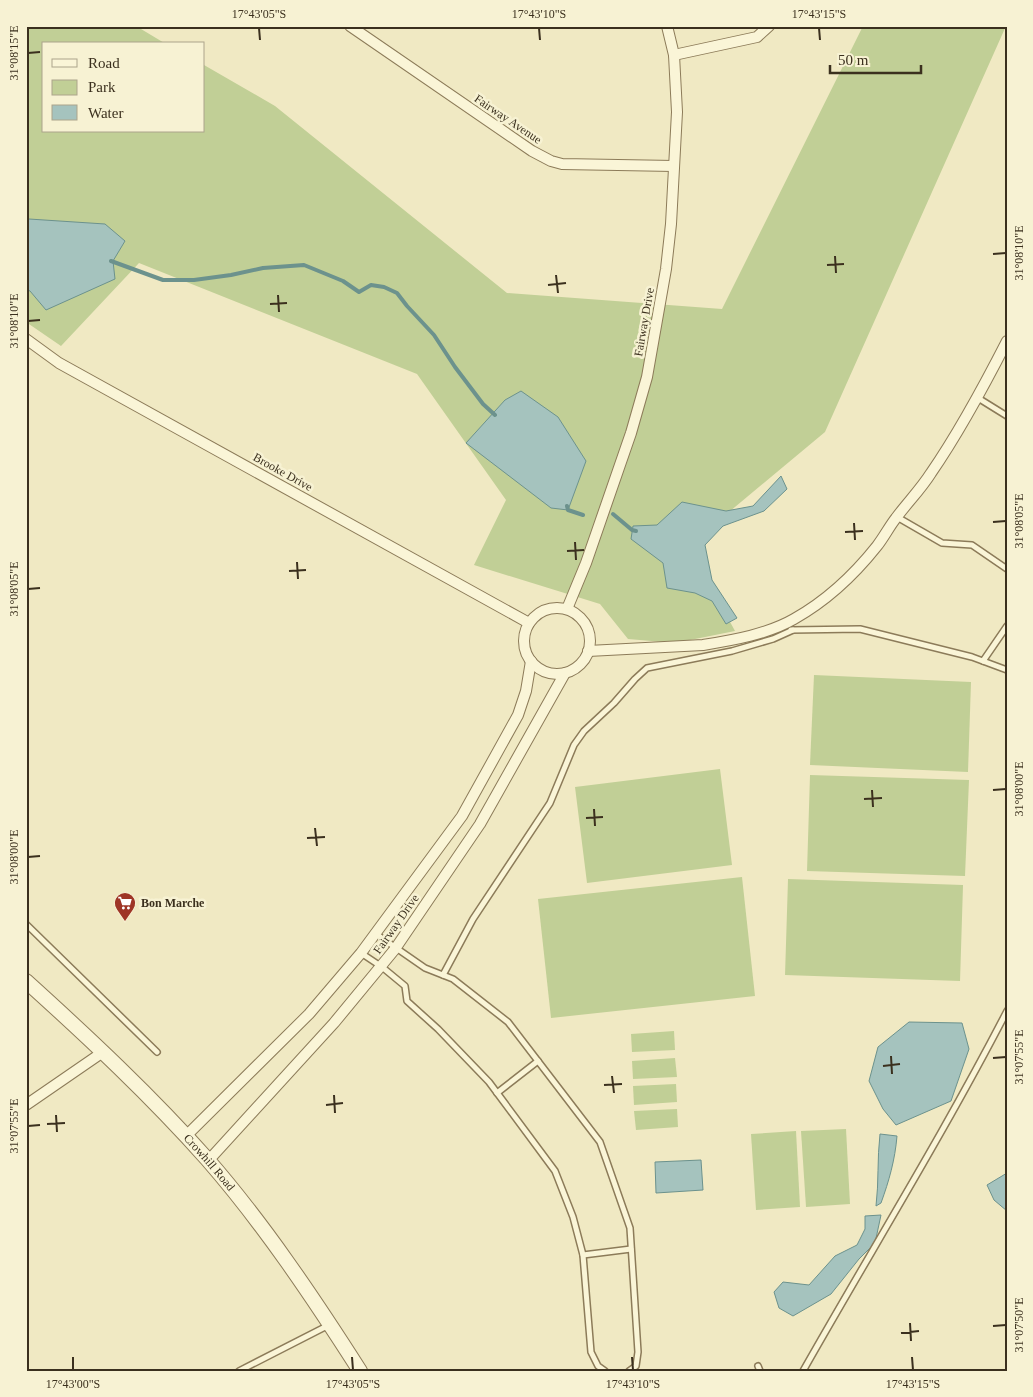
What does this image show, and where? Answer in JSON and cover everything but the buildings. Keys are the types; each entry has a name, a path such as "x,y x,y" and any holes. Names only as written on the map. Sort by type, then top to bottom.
{"street":[{"name":"Fairway Avenue","path":"350,26 532,151 551,162 578,166 674,166"},
{"name":"Fairway Drive","path":"567,609 586,563 631,433 647,377 666,270 671,224 677,112 674,55 667,26"},
{"path":"674,55 757,37 769,26"},
{"name":"Brooke Drive","path":"26,339 60,363 529,623"},
{"path":"588,651 703,645 722,642 765,631 793,620 821,602 867,558 896,517 931,474 978,398 1007,341"},
{"path":"567,609 581,619 586,626 590,642 588,651 579,665 565,673 555,674 546,672 538,668 526,652 524,643 529,623 545,610 567,609"},
{"name":"Fairway Drive","path":"186,1136 309,1014 361,953 462,816 518,715 526,691 531,661"},
{"name":"Fairway Drive","path":"208,1161 382,967 480,824 565,673"},
{"name":"Crowhill Road","path":"26,981 104,1052 208,1161 242,1202 330,1324 360,1371"},
{"path":"26,1105 104,1052"}],"lane":[{"path":"978,398 1007,416"},
{"path":"896,517 942,543 972,545 1007,569"},
{"path":"983,661 1007,626"},
{"path":"765,631 860,628 972,657 1007,670"},
{"path":"443,975 473,919 550,803 574,745 584,731 614,703 635,679 647,668 732,651 773,639 793,630"},
{"path":"26,924 157,1052"},
{"path":"375,934 425,968 453,979 508,1022 600,1142 630,1228 638,1352 636,1366 629,1371"},
{"path":"361,953 405,986 407,1001 438,1029 489,1082 555,1171 573,1217 583,1255 591,1352 598,1366 605,1371"},
{"path":"802,1371 880,1240 974,1074 1007,1010"},
{"path":"497,1093 538,1061"},
{"path":"583,1255 631,1249"},
{"path":"239,1371 330,1324"}],"green space":[{"path":"26,26 136,26 163,42 42,42 42,132 205,132 205,66 275,106 507,293 722,309 863,26 1006,26 825,432 705,532 698,563 735,631 675,643 628,639 600,604 474,565 506,500 417,374 139,263 61,346 26,322"},
{"path":"814,675 971,682 968,772 810,765"},
{"path":"720,769 732,865 587,883 575,787"},
{"path":"810,775 969,780 965,876 807,871"},
{"path":"742,877 755,996 551,1018 538,899"},
{"path":"788,879 963,885 960,981 785,975"},
{"path":"674,1031 675,1050 632,1052 631,1034"},
{"path":"675,1058 677,1077 633,1079 632,1061"},
{"path":"676,1084 677,1102 634,1105 633,1086"},
{"path":"677,1109 678,1127 636,1130 634,1111"},
{"path":"846,1129 850,1204 806,1207 801,1131"},
{"path":"796,1131 800,1207 756,1210 751,1134"}],"water":[{"path":"26,217 29,219 105,224 125,241 113,261 115,279 46,310 30,291 26,289"},
{"path":"521,391 558,417 586,461 568,510 551,508 466,443 505,400"},
{"path":"781,476 787,489 764,511 723,526 705,545 712,580 737,618 726,624 712,601 695,593 667,588 663,563 631,539 633,526 657,525 682,502 726,511 753,506"},
{"path":"909,1022 962,1023 969,1049 951,1101 896,1125 883,1109 869,1081 878,1047"},
{"path":"880,1134 897,1136 889,1178 881,1203 876,1206 879,1152"},
{"path":"701,1160 703,1190 656,1193 655,1162"},
{"path":"1007,1173 1007,1211 994,1200 987,1185"},
{"path":"881,1215 875,1243 859,1259 831,1294 793,1316 779,1308 774,1292 783,1282 809,1285 835,1256 857,1245 865,1229 865,1216"}],"waterway":[{"path":"111,261 163,280 194,280 263,268 304,265 343,281 359,292 371,285 384,287 397,293 434,335 483,404 495,415"},
{"path":"567,506 568,510 583,515"},
{"path":"613,514 632,530 636,531"}],"place":[{"name":"Bon Marche","path":"125,922"}]}
